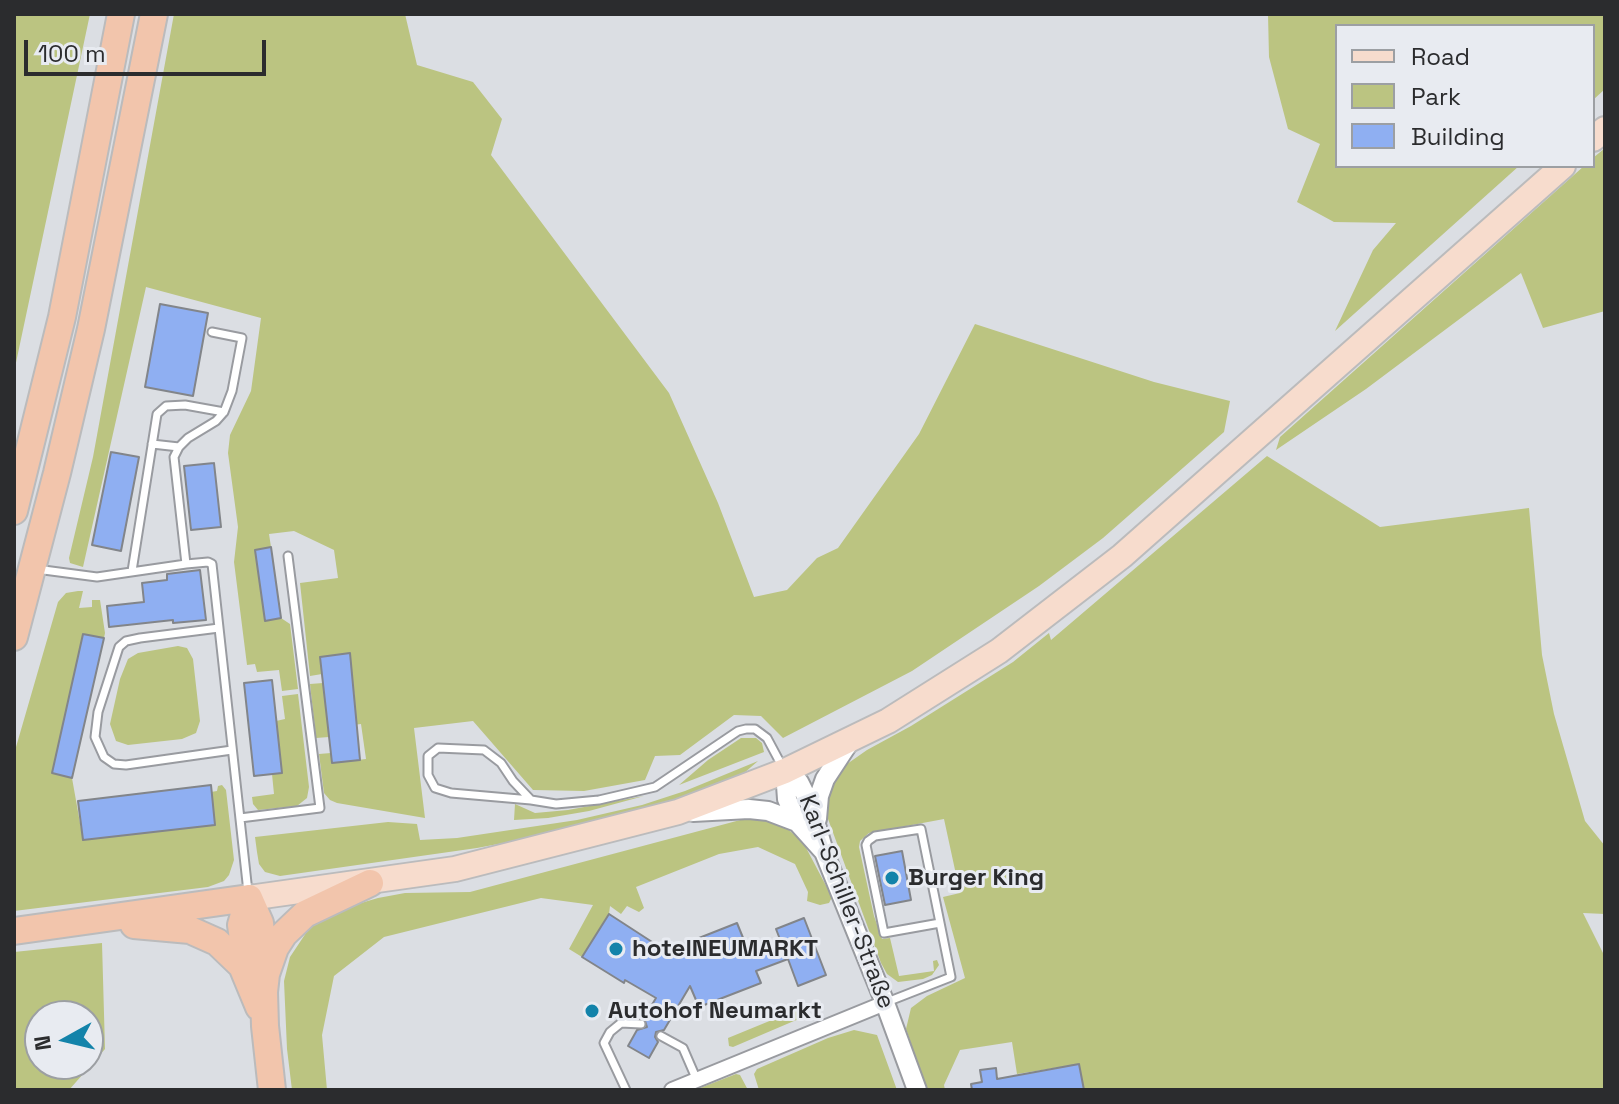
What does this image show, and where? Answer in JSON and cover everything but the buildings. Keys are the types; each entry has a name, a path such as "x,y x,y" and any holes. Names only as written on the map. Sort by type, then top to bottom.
{"highway":[{"path":"14,511 62,317 121,14"},
{"path":"14,637 91,329 154,14"},
{"path":"258,977 293,924 328,901 370,883"},
{"path":"14,931 249,898 242,917 241,933 258,977 272,1090"},
{"path":"87,921 176,928 205,936 217,942 258,977"}],"main road":[{"path":"249,898 370,883 490,861 678,812 785,771 851,740 956,681 1076,593 1156,527 1561,168"}],"street":[{"path":"817,825 817,806 822,787 851,740"},
{"name":"Karl-Schiller-Straße","path":"785,771 785,792 797,822"},
{"name":"Karl-Schiller-Straße","path":"785,771 796,778 803,788 824,852 917,1090"},
{"path":"678,812 757,809 797,822 824,852"},
{"path":"672,1090 885,1003"}],"lane":[{"path":"186,564 174,465 179,447 224,412 232,391 242,338 212,332"},
{"path":"132,571 157,414 166,406 185,405 224,412"},
{"path":"152,444 179,447"},
{"path":"240,818 320,808 288,556"},
{"path":"32,569 81,577 186,564 212,564 249,898"},
{"path":"219,628 140,638 126,641 119,647 98,712 95,737 104,757 114,764 126,765 232,750"},
{"path":"531,800 501,763 484,750 438,748 428,756 428,775 435,788 451,793 556,804 576,804 655,787 738,731 746,729 755,729 767,738 785,771"},
{"path":"885,1003 951,977 921,829 875,836 866,845 884,933 940,923"},
{"path":"626,1090 604,1043 610,1032 621,1023 641,1024"},
{"path":"661,1036 683,1048 696,1078"}],"green space":[{"path":"14,14 90,14 14,372"},
{"path":"174,14 405,14 417,65 473,82 502,119 491,155 669,393 718,503 754,597 787,590 817,558 838,548 919,434 975,324 1154,382 1230,401 1224,432 1103,538 1039,586 912,671 783,738 761,716 734,715 680,755 655,756 645,780 584,791 533,790 473,721 414,728 425,818 337,803 324,793 319,754 331,753 333,763 366,759 361,724 329,728 329,737 316,738 310,684 323,683 326,704 355,701 350,653 321,657 322,674 310,676 300,583 338,578 334,550 294,531 269,534 271,547 255,550 265,620 281,618 290,624 298,689 282,691 279,670 257,672 255,664 247,665 234,562 238,527 228,453 230,435 251,391 261,318 146,287 83,567 70,563 93,457"},
{"path":"1268,14 1605,14 1605,89 1595,98 1595,24 1335,24 1335,168 1517,168 1335,331 1373,250 1396,223 1334,222 1297,202 1320,144 1288,129 1269,57"},
{"path":"1605,148 1605,311 1543,328 1521,273 1366,389 1276,450 1280,437 1582,168 1595,168 1595,156"},
{"path":"1267,456 1380,527 1529,508 1542,655 1554,714 1585,821 1605,846 1605,914 1583,913 1605,957 1605,1090 1084,1090 1079,1064 1017,1074 1012,1042 960,1050 944,1085 945,1090 927,1090 906,1029 911,1008 927,996 965,978 943,897 960,893 944,819 869,833 860,841 874,916 882,939 890,938 899,976 934,971 933,961 937,960 939,965 932,975 923,979 898,982 887,974 881,963 828,819 828,795 837,771 1013,662 1049,633 1051,640"},
{"path":"83,591 79,608 92,607 92,600 100,600 105,633 104,638 83,634 52,773 72,778 83,840 215,825 211,792 222,785 226,790 234,860 224,881 208,887 14,911 14,754 58,602 66,593"},
{"path":"178,646 187,648 193,659 200,721 196,733 182,739 128,745 116,741 110,724 128,659 138,653"},
{"path":"298,694 309,787 307,798 297,806 258,810 252,797 274,794 272,774 276,721 285,719 282,696"},
{"path":"741,738 756,738 762,743 764,752 679,785 708,760"},
{"path":"758,761 743,774 662,804 530,838 280,876 265,872 259,864 255,837 388,822 417,824 420,840 457,838 577,820 685,791"},
{"path":"644,796 589,811 514,820 515,804 535,813"},
{"path":"744,819 764,819 784,826 803,842 832,897 829,903 820,905 807,901 808,892 795,864 758,847 719,854 636,887 644,908 639,912 627,906 621,914 610,906 609,914 582,957 569,949 593,905 541,898 384,937 334,976 322,1035 327,1090 292,1090 284,981 290,957 310,927 344,908 378,898 405,893 470,892"},
{"path":"102,943 104,1000 24,1000 24,1080 78,1080 69,1090 14,1090 14,952"},
{"path":"797,1003 801,1018 729,1046 728,1038 789,1013"},
{"path":"854,1030 877,1035 897,1090 759,1090 754,1074 757,1069"},
{"path":"740,1075 748,1090 695,1090"}],"place":[{"name":"Burger King","path":"892,878"},
{"name":"hotelNEUMARKT","path":"616,949"},
{"name":"Autohof Neumarkt","path":"592,1011"}]}
